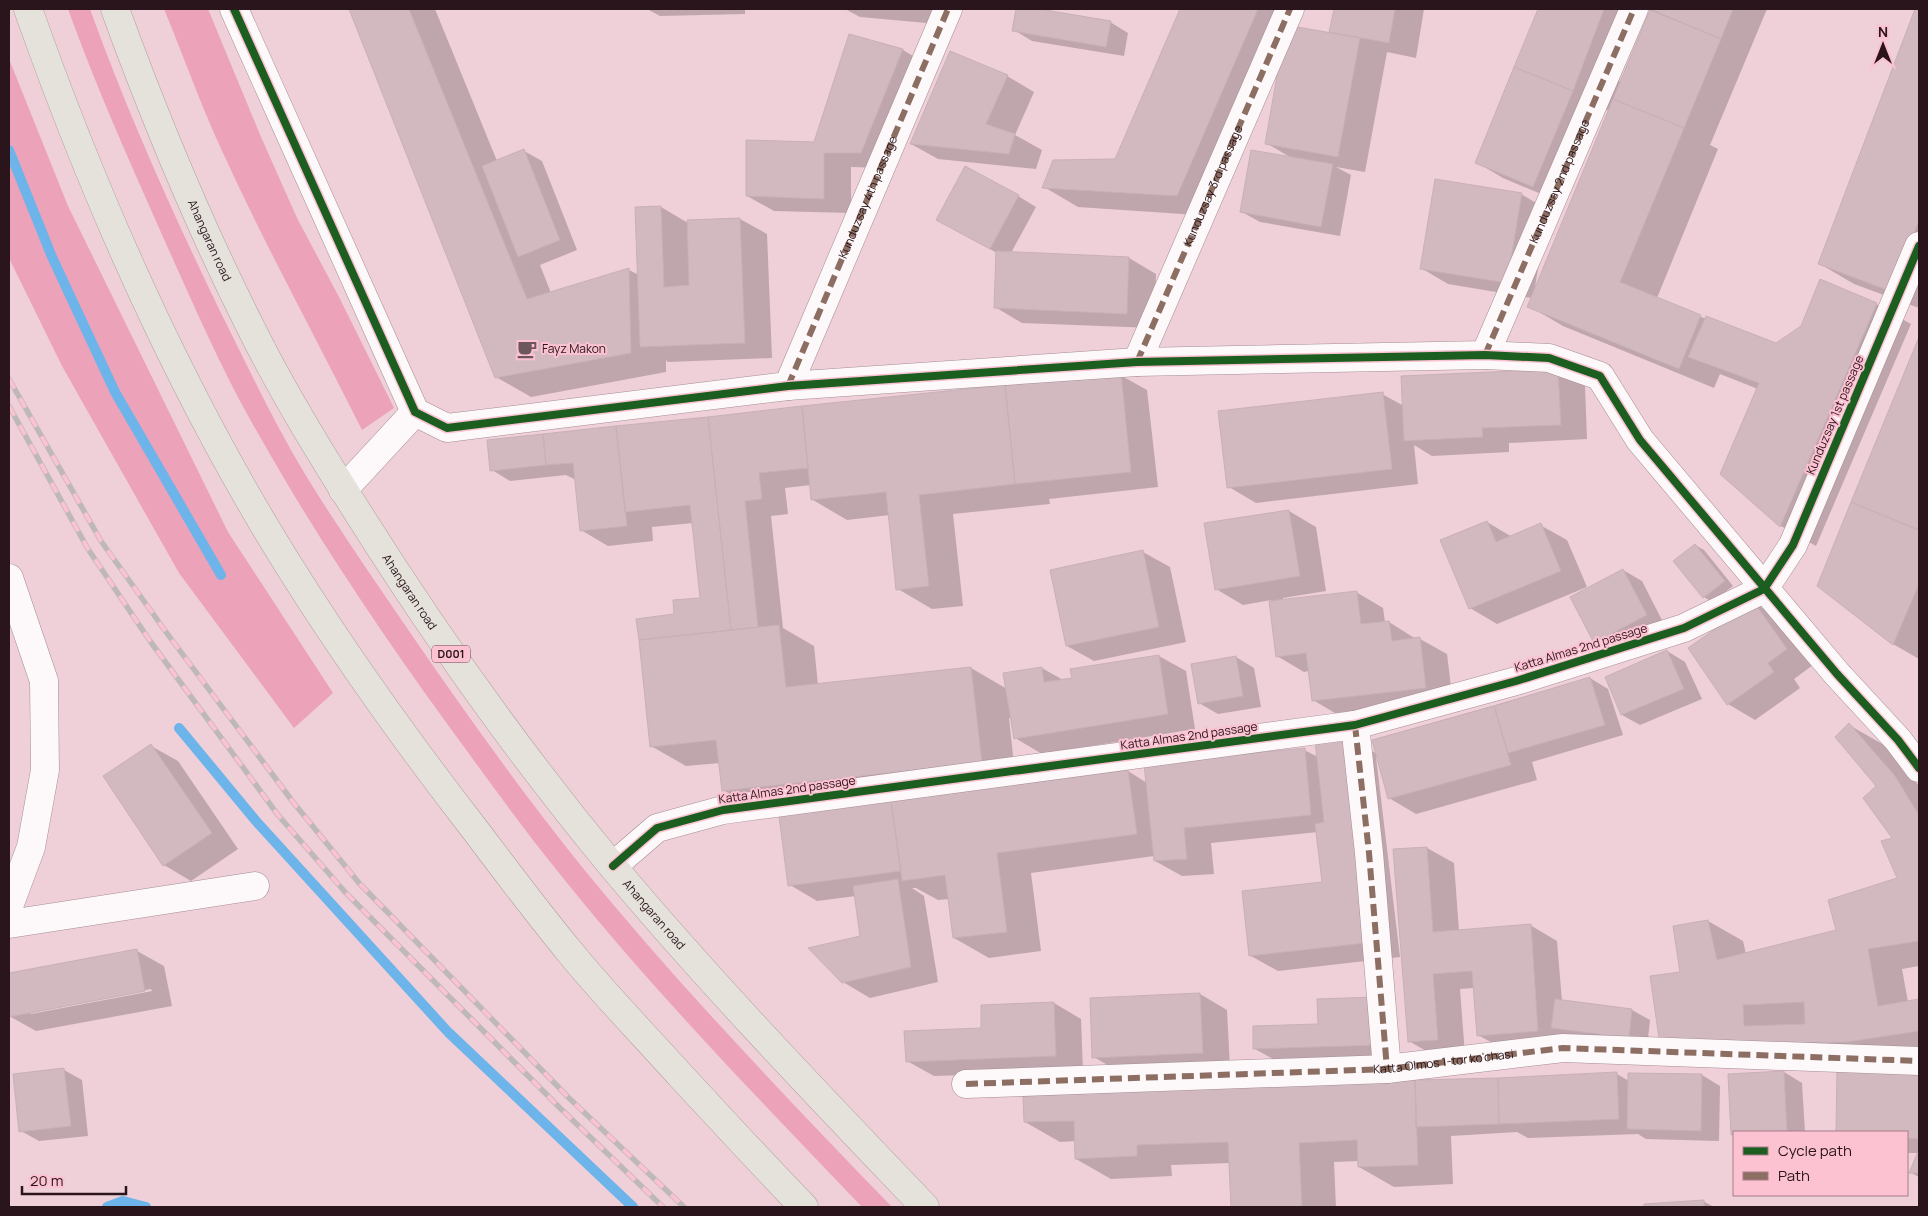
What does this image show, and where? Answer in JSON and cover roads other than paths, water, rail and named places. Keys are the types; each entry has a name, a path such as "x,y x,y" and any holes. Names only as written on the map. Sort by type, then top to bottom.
{"highway":[{"path":"28,9 94,184 134,275 174,358 259,516 342,649 382,707 568,951 623,1013 804,1207"},
{"name":"Ahangaran road","path":"115,9 162,131 246,319 294,407 394,570 449,651 536,768 613,866 730,999 925,1207"}],"street":[{"path":"234,9 415,412 447,428 788,386 1137,362 1485,355 1549,358 1600,376 1640,440 1837,674 1898,740 1919,768"},
{"name":"Kunduzsay 4th passage","path":"788,386 948,9"},
{"name":"Kunduzsay 3rd passage","path":"1137,362 1290,9"},
{"name":"Kunduzsay 2nd passage","path":"1485,355 1634,9"},
{"name":"Kunduzsay 1st passage","path":"1764,589 1793,545 1919,246"},
{"path":"344,490 415,412"},
{"path":"9,578 44,681 45,770 31,847 9,906"},
{"name":"Katta Almas 2nd passage","path":"613,866 657,828 723,810 1355,725 1516,681 1684,628 1764,589"},
{"path":"1355,725 1370,862 1386,1069"},
{"path":"9,924 255,886"},
{"name":"Katta Olmos 1-tor ko'chasi","path":"966,1084 1386,1069 1563,1048 1919,1061"}],"waterway":[{"path":"9,150 52,257 115,392 221,575"},
{"path":"179,728 256,821 448,1032 633,1207"},
{"path":"107,1207 123,1201 146,1207"}],"railway":[{"path":"9,379 101,541 166,632 293,802 359,883 570,1099 684,1207"},
{"path":"9,406 88,549 150,641 278,815 345,892 560,1108 663,1207"}],"place":[{"name":"Fayz Makon","path":"527,349"}]}
